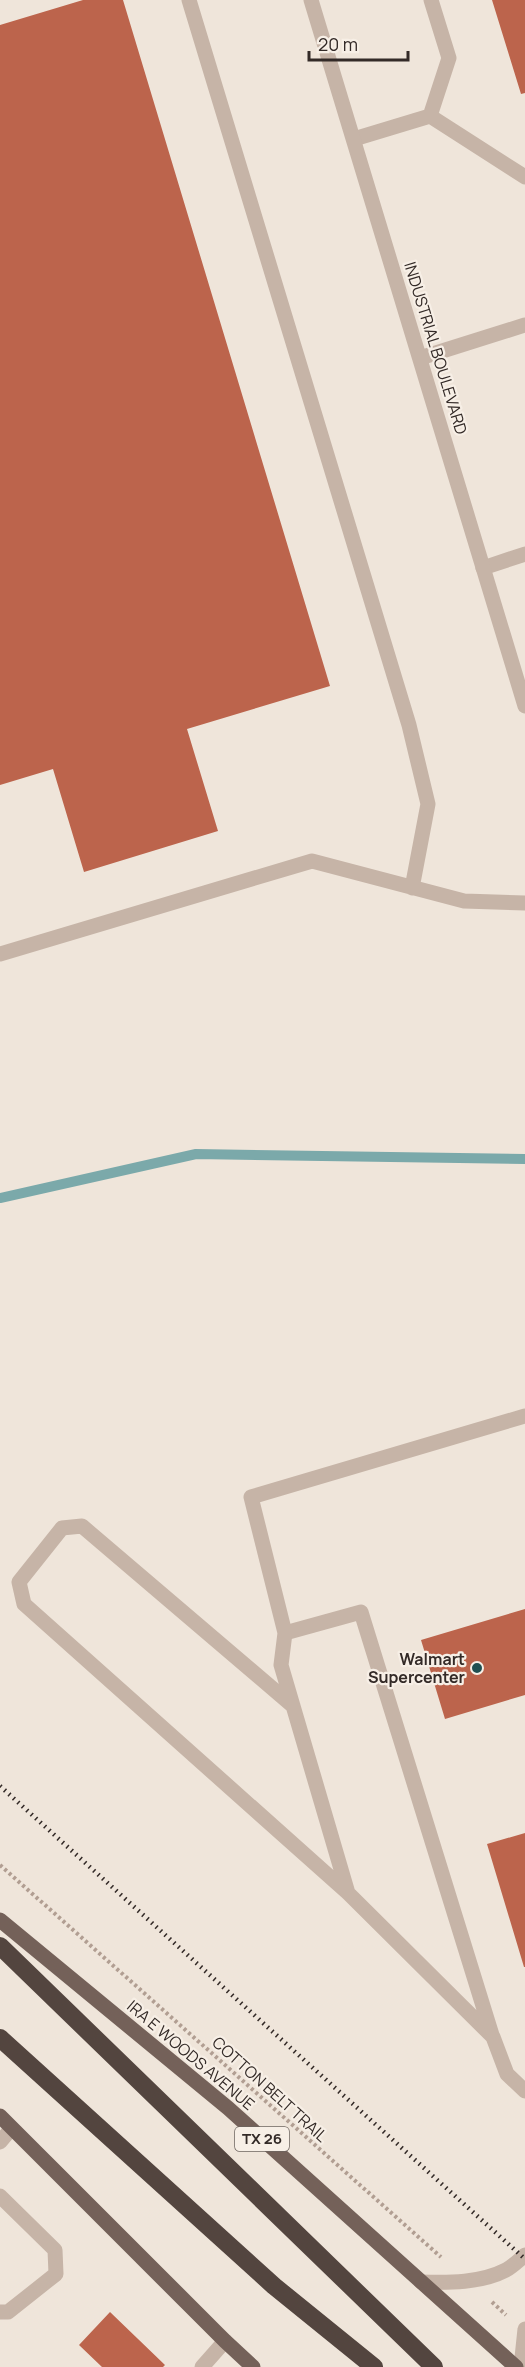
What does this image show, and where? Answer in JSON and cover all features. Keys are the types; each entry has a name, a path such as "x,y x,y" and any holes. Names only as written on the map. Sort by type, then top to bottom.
{"highway":[{"path":"0,1946 434,2367"},
{"path":"0,2038 274,2286 374,2367"}],"main road":[{"name":"IRA E WOODS AVENUE","path":"0,1920 228,2108 516,2367"},
{"path":"0,2115 11,2129 253,2367"}],"street":[{"path":"189,0 409,725 428,804 412,888"},
{"name":"INDUSTRIAL BOULEVARD","path":"311,0 525,706"},
{"path":"430,116 449,58 431,0"},
{"path":"354,139 430,116 525,177"},
{"path":"420,358 525,325"},
{"path":"483,568 525,554"},
{"path":"0,954 312,861 464,902 525,903"},
{"path":"348,1893 281,1665 285,1633 250,1497 525,1416"},
{"path":"293,1706 81,1526 62,1528 19,1581 24,1604 348,1893 493,2037"},
{"path":"285,1633 362,1612 493,2037 507,2074 525,2091"},
{"path":"0,2142 11,2129"},
{"path":"0,2196 55,2250 56,2274 9,2312 0,2312"},
{"path":"421,2282 484,2278 507,2269 525,2255"},
{"path":"521,2367 525,2330"},
{"path":"202,2367 225,2341"}],"path":[{"name":"COTTON BELT TRAIL","path":"0,1865 525,2330"}],"building":[{"path":"83,0 123,0 330,686 187,729 218,831 84,872 53,769 0,785 0,25"},
{"path":"492,0 525,0 525,93 521,94"},
{"name":"Walmart Supercenter","path":"525,1609 525,1695 445,1719 421,1640"},
{"path":"525,1833 525,1967 524,1967 487,1844"},
{"path":"110,2312 165,2365 163,2367 102,2367 79,2345"}],"waterway":[{"path":"0,1198 196,1154 525,1159"}],"railway":[{"path":"0,1786 525,2259"}],"place":[{"name":"Walmart Supercenter","path":"477,1668"}]}
